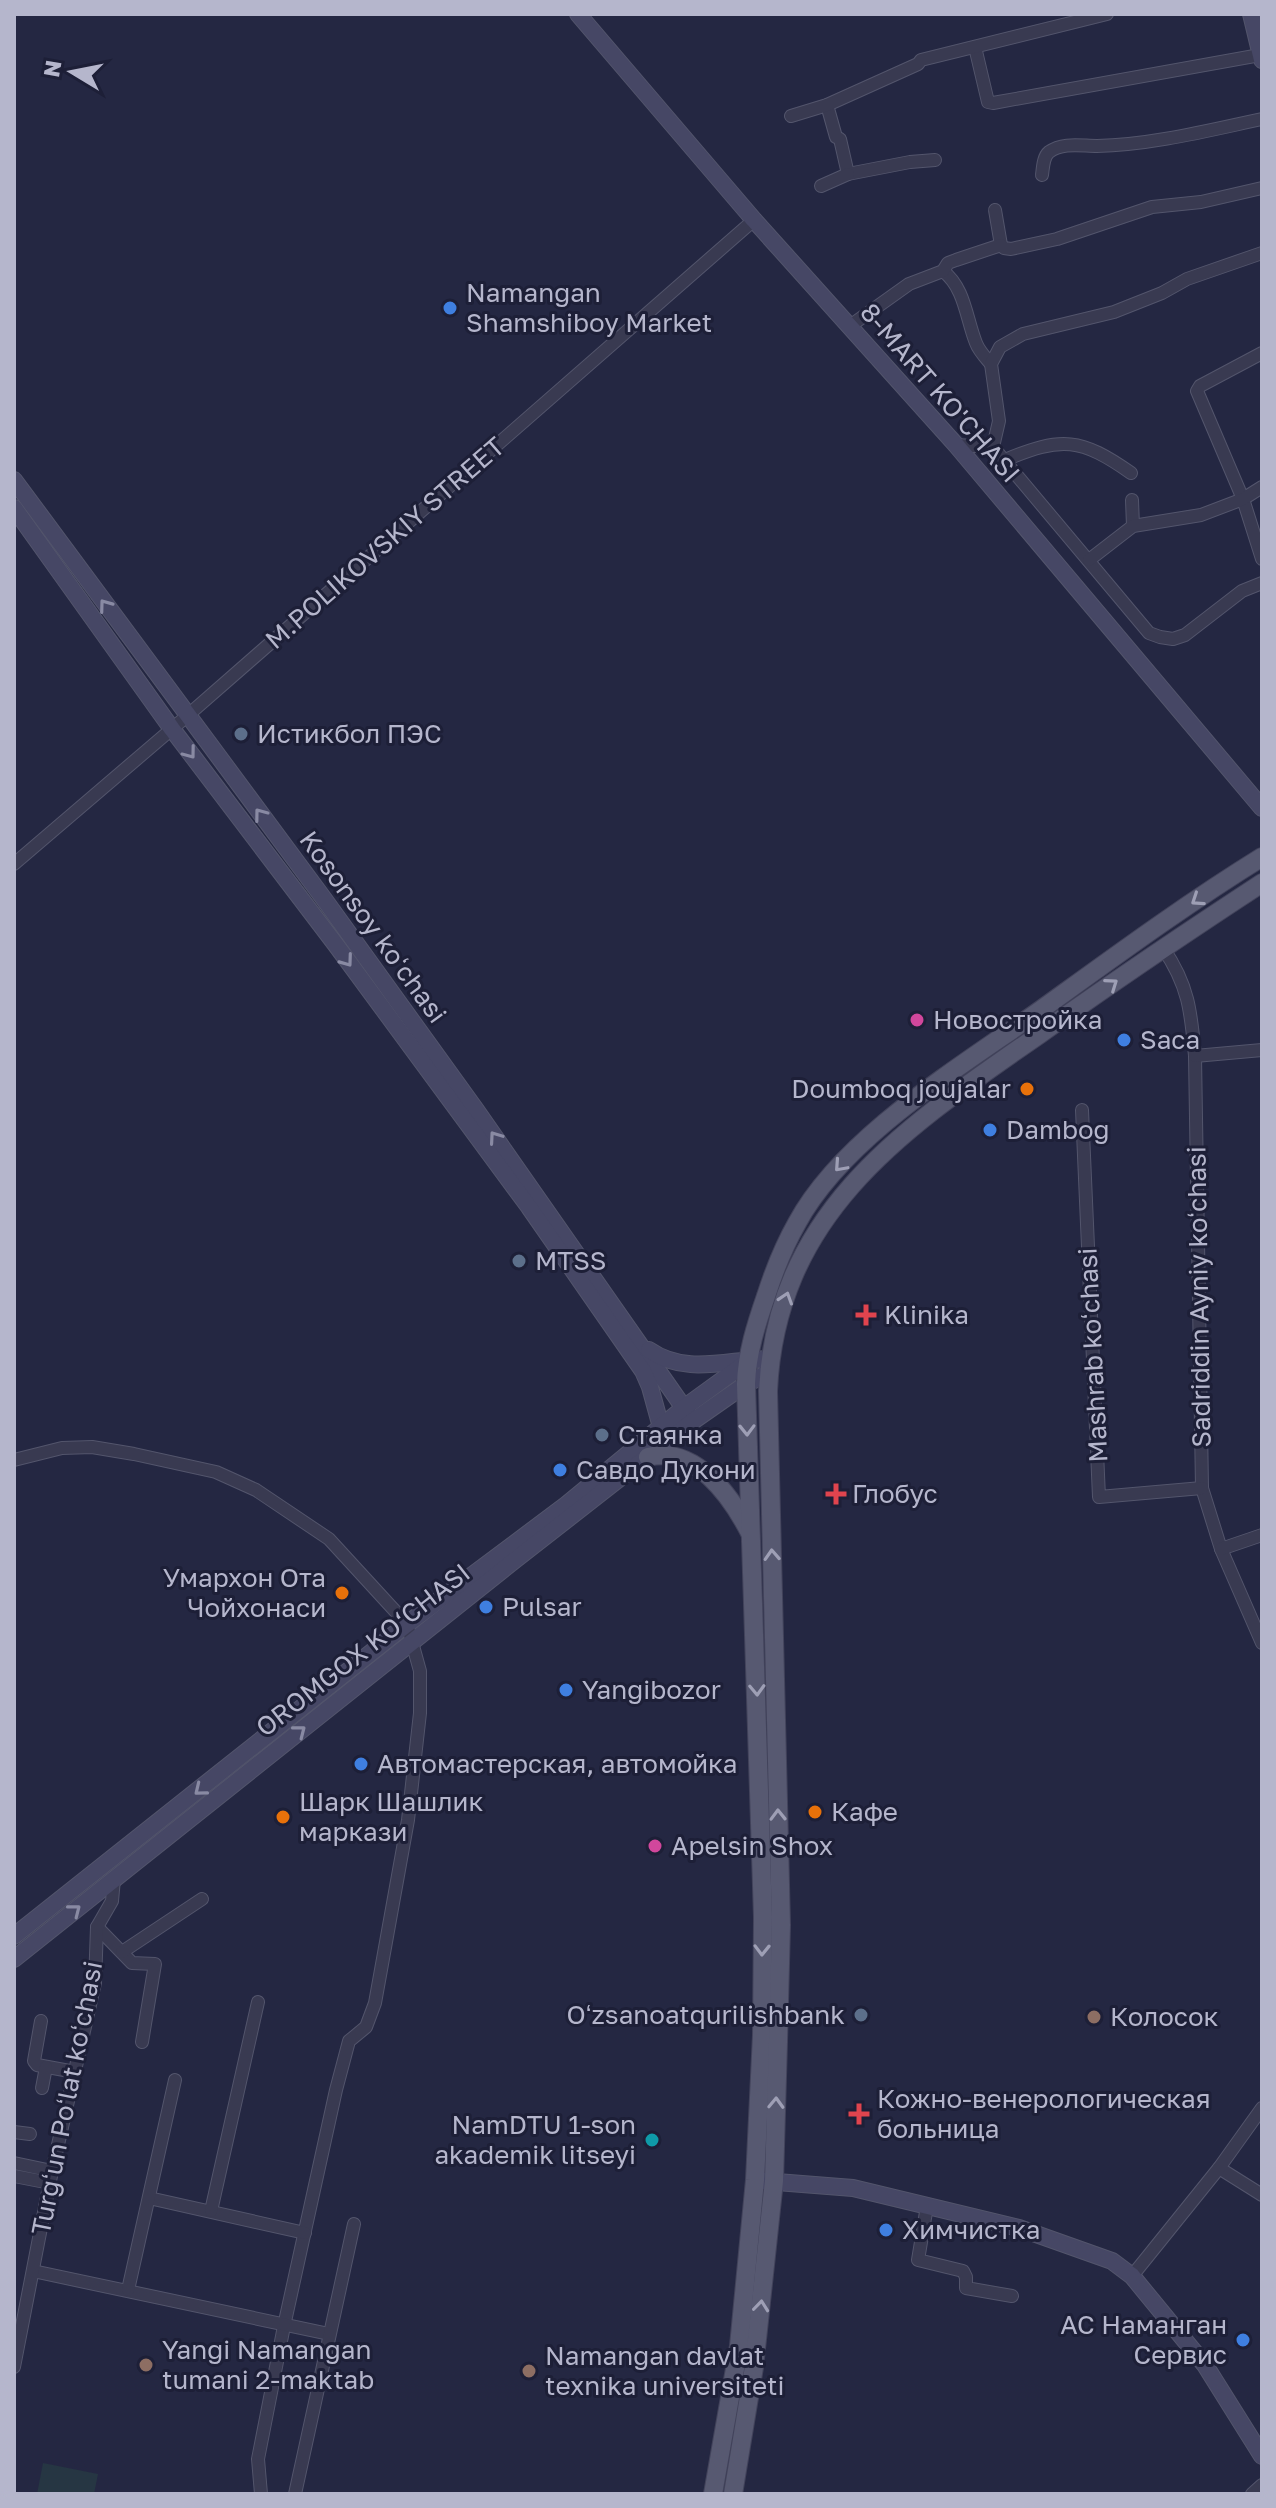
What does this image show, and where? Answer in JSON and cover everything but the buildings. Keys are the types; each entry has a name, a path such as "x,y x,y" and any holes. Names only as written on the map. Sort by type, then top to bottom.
{"main road":[{"path":"713,2494 764,2181 763,1917 746,1384 747,1362 774,1270 798,1221 820,1188 859,1146 897,1113 1139,939 1262,857"},
{"path":"733,2494 754,2367 781,1925 769,1366 777,1324 790,1285 809,1245 837,1201 871,1163 911,1127 949,1099 1163,948 1262,883"},
{"path":"648,1457 674,1456 694,1465 731,1502 753,1538"}],"street":[{"name":"8-MART KO'CHASI","path":"578,14 754,220 956,445 1262,808"},
{"path":"791,116 827,105 921,60 1107,14"},
{"path":"975,47 985,94 988,102 993,103 1261,57 1251,14"},
{"path":"827,105 836,137 840,139 848,174"},
{"path":"1042,175 1045,157 1069,145 1109,145 1169,138 1262,119"},
{"path":"821,186 848,174 935,160"},
{"path":"995,210 1001,245 1006,249 1057,239 1152,207 1201,202 1262,188"},
{"name":"M.POLIKOVSKIY STREET","path":"14,864 754,220"},
{"path":"850,326 909,284 943,271 948,263 1001,245"},
{"path":"991,364 1000,347 1023,334 1114,312 1162,293 1187,279 1262,253"},
{"path":"943,271 954,283 966,306 975,341 991,364 999,421 993,447"},
{"path":"1262,353 1200,386 1197,391 1243,499 1262,559"},
{"path":"1005,460 1037,447 1062,444 1095,449 1131,473"},
{"path":"956,445 993,447 1149,633 1173,639 1185,635 1242,591 1262,583"},
{"name":"Kosonsoy koʻchasi","path":"14,480 324,899 689,1414"},
{"path":"1089,560 1133,526 1201,515 1243,499 1262,487"},
{"path":"1132,500 1133,526"},
{"name":"Kosonsoy koʻchasi","path":"14,508 172,729 336,945 545,1230 643,1371 661,1427"},
{"name":"Sadriddin Ayniy koʻchasi","path":"1163,948 1178,971 1188,995 1195,1056 1202,1488 1221,1549 1262,1643"},
{"path":"1195,1056 1262,1050"},
{"name":"Mashrab koʻchasi","path":"1082,1110 1099,1497 1202,1488"},
{"path":"641,1345 675,1363 747,1362 769,1366"},
{"name":"OROMGOX KO‘CHASI","path":"16,1953 648,1457 689,1414 747,1362"},
{"name":"OROMGOX KO‘CHASI","path":"14,1936 407,1624 566,1505 661,1427 746,1384 769,1366"},
{"path":"14,1460 62,1448 92,1447 216,1472 256,1490 329,1539 407,1624 420,1671 420,1713 408,1820 375,2003 366,2027 349,2041 284,2326 258,2459 261,2494"},
{"path":"1221,1549 1262,1535"},
{"name":"Turgʻun Poʻlat koʻchasi","path":"14,2367 51,2177 95,1983 97,1927 112,1901 114,1879"},
{"path":"122,1952 202,1899"},
{"path":"97,1927 132,1963 155,1964 142,2042"},
{"path":"211,2211 258,2002"},
{"path":"41,2021 34,2061 37,2065 75,2072"},
{"path":"42,2088 46,2067"},
{"path":"128,2290 175,2080"},
{"path":"1132,2276 1219,2168 1262,2108"},
{"path":"14,2132 30,2134"},
{"path":"14,2163 51,2177"},
{"path":"1219,2168 1262,2195"},
{"path":"14,2176 51,2177"},
{"path":"764,2181 853,2188 1019,2228 1112,2261 1132,2276 1205,2365 1257,2438 1262,2456"},
{"path":"149,2198 305,2233"},
{"path":"927,2206 918,2260 963,2271 966,2288 1012,2296"},
{"path":"295,2494 354,2224"},
{"path":"33,2271 329,2334"},
{"path":"1252,2494 1262,2485"}],"shaded area":[{"path":"43,2463 98,2474 94,2494 37,2494"}],"place":[{"name":"Namangan Shamshiboy Market","path":"450,308"},
{"name":"Истикбол ПЭС","path":"241,734"},
{"name":"Новостройка","path":"917,1020"},
{"name":"Saca","path":"1124,1040"},
{"name":"Doumboq joujalar","path":"1027,1089"},
{"name":"Dambog","path":"990,1130"},
{"name":"MTSS","path":"519,1261"},
{"name":"Klinika","path":"866,1315"},
{"name":"Стаянка","path":"602,1435"},
{"name":"Савдо Дукони","path":"560,1470"},
{"name":"Глобус","path":"836,1494"},
{"name":"Умархон Ота Чойхонаси","path":"342,1593"},
{"name":"Pulsar","path":"486,1607"},
{"name":"Yangibozor","path":"566,1690"},
{"name":"Автомастерская, автомойка","path":"361,1764"},
{"name":"Кафе","path":"815,1812"},
{"name":"Шарк Шашлик маркази","path":"283,1817"},
{"name":"Apelsin Shox","path":"655,1846"},
{"name":"Oʻzsanoatqurilishbank","path":"861,2015"},
{"name":"Колосок","path":"1094,2017"},
{"name":"Кожно-венерологическая больница","path":"859,2114"},
{"name":"NamDTU 1-son akademik litseyi","path":"652,2140"},
{"name":"Химчистка","path":"886,2230"},
{"name":"АС Наманган Сервис","path":"1243,2340"},
{"name":"Yangi Namangan tumani 2-maktab","path":"146,2365"},
{"name":"Namangan davlat texnika universiteti","path":"529,2371"}]}
